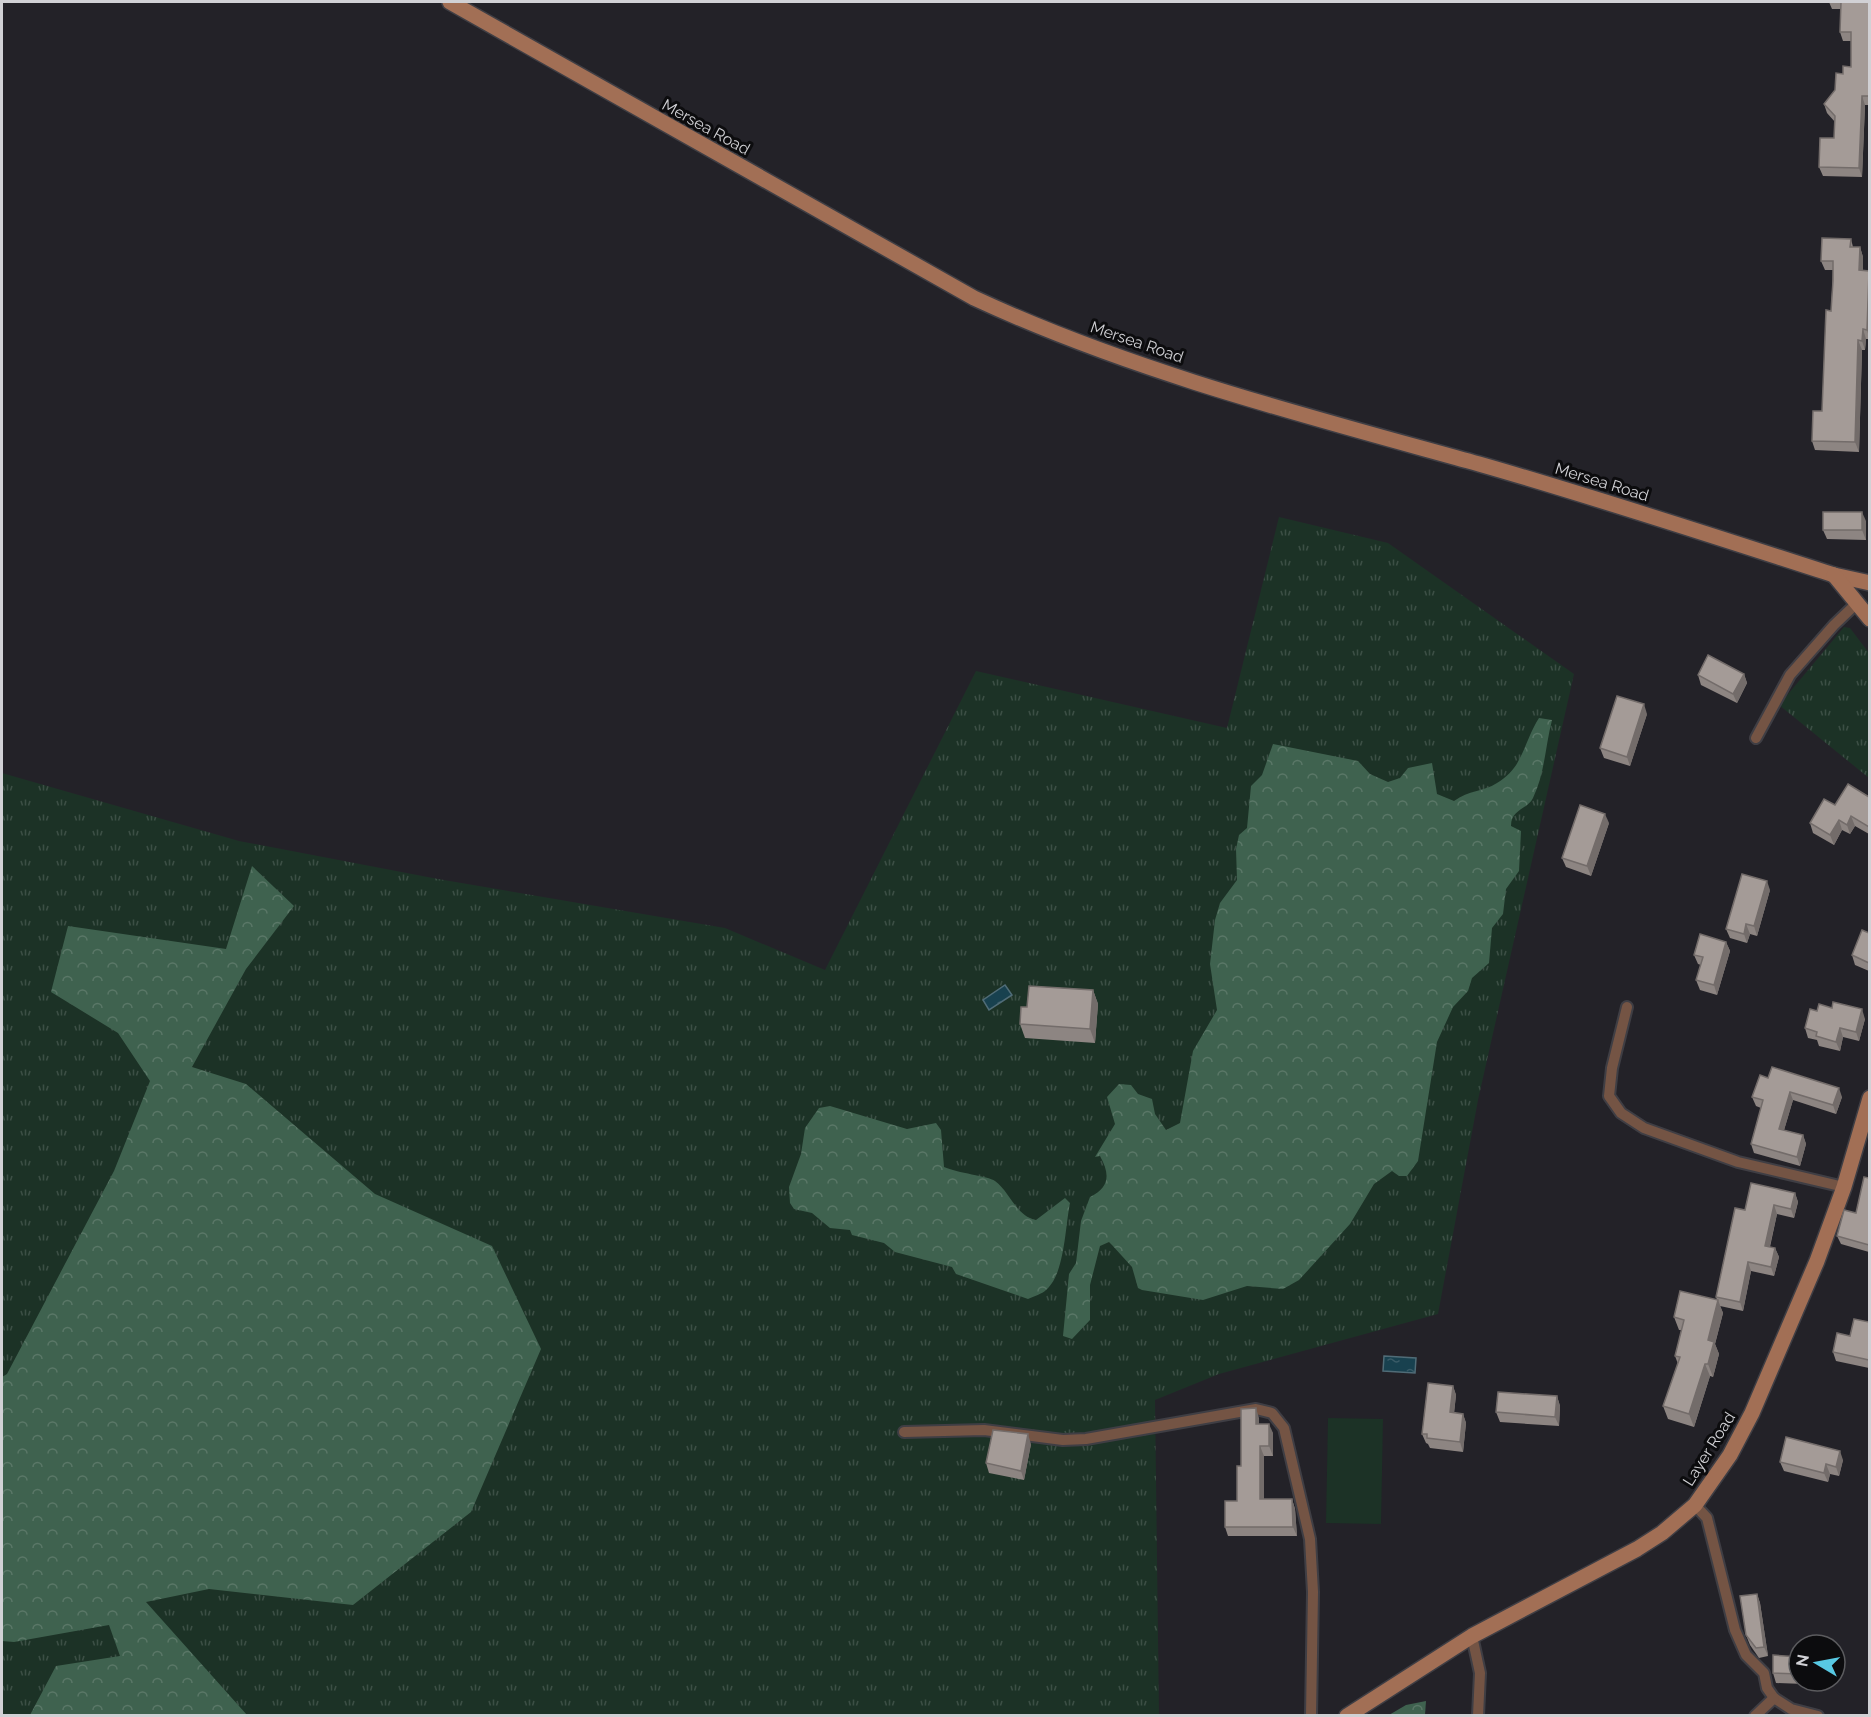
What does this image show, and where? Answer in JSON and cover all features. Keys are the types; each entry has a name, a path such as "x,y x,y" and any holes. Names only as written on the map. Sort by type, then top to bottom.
{"main road":[{"name":"Mersea Road","path":"450,2 974,298 1030,324 1146,365 1317,419 1577,492 1834,575 1869,583"},
{"path":"1834,575 1869,619"},
{"name":"Layer Road","path":"1347,1716 1472,1636 1638,1549 1662,1533 1695,1505 1730,1455 1752,1413 1817,1261 1844,1187 1869,1098"}],"lane":[{"path":"1756,738 1790,675 1834,625 1857,603"},
{"path":"1627,1007 1612,1068 1609,1096 1621,1113 1644,1128 1738,1162 1844,1187"},
{"path":"904,1432 984,1430 1063,1440 1086,1439 1256,1409 1272,1413 1284,1428 1310,1539 1313,1592 1311,1716"},
{"path":"1695,1505 1707,1518 1736,1630 1750,1662 1764,1673 1767,1688 1774,1698 1791,1709 1818,1716"},
{"path":"1472,1636 1480,1673 1478,1716"},
{"path":"1755,1716 1774,1698"}],"green space":[{"path":"1279,517 1388,543 1574,674 1478,1100 1438,1314 1219,1374 1155,1400 1159,1715 2,1715 2,773 239,841 438,879 725,928 825,970 976,671 1227,728"},
{"path":"1844,627 1850,628 1869,653 1869,778 1779,705"},
{"path":"1539,718 1552,720 1540,779 1533,798 1516,813 1511,826 1521,831 1519,871 1506,889 1503,914 1492,928 1489,963 1472,978 1468,991 1453,1007 1437,1042 1418,1161 1407,1176 1399,1176 1392,1171 1374,1184 1350,1224 1299,1280 1283,1289 1247,1286 1203,1300 1142,1290 1138,1288 1132,1267 1112,1245 1109,1242 1100,1246 1090,1285 1090,1320 1072,1339 1063,1336 1069,1274 1076,1263 1081,1221 1090,1197 1101,1189 1106,1180 1107,1174 1100,1156 1095,1157 1115,1124 1107,1097 1119,1084 1131,1085 1138,1094 1152,1099 1155,1114 1166,1130 1180,1123 1193,1051 1217,1010 1210,964 1215,920 1220,903 1237,880 1236,849 1239,835 1247,828 1251,786 1262,775 1273,744 1358,761 1370,774 1388,782 1400,778 1408,768 1432,763 1437,794 1454,801 1492,786 1506,777 1518,762"},
{"path":"252,866 294,906 246,969 192,1067 246,1084 375,1194 492,1246 541,1349 471,1512 353,1605 209,1589 146,1602 247,1715 30,1715 56,1666 120,1656 109,1625 14,1642 2,1641 2,1377 7,1374 114,1171 150,1081 118,1033 51,992 68,926 226,949"},
{"path":"830,1106 907,1129 936,1123 941,1130 944,1167 995,1181 1018,1209 1029,1218 1036,1220 1065,1198 1070,1203 1065,1237 1061,1262 1052,1283 1044,1291 1028,1299 956,1274 952,1267 895,1252 884,1243 852,1235 850,1230 830,1228 812,1213 794,1209 790,1203 789,1187 801,1154 805,1128 819,1108"},
{"path":"1328,1418 1383,1419 1381,1524 1326,1523"},
{"path":"1426,1701 1425,1715 1389,1715 1406,1705"}],"water":[{"path":"1005,985 1012,995 989,1010 983,1000"},
{"path":"1384,1356 1416,1358 1415,1373 1383,1371"}],"building":[{"path":"1841,2 1869,2 1869,96 1862,96 1859,168 1819,167 1820,138 1834,138 1835,116 1824,104 1835,90 1836,73 1843,74 1843,66 1851,67 1851,32 1840,32"},
{"path":"1822,238 1851,239 1850,247 1860,247 1859,270 1869,271 1867,330 1863,329 1862,341 1858,340 1855,442 1812,441 1813,411 1822,411 1826,310 1831,311 1833,281 1833,261 1821,261"},
{"path":"1823,512 1862,512 1862,530 1823,530"},
{"path":"1708,655 1744,674 1733,694 1698,675"},
{"path":"1617,696 1644,704 1627,757 1600,748"},
{"path":"1848,784 1869,797 1869,827 1851,816 1847,825 1839,820 1830,835 1810,823 1824,799 1835,805"},
{"path":"1580,805 1605,814 1587,866 1562,858"},
{"path":"1742,874 1767,881 1754,926 1746,924 1744,934 1726,929"},
{"path":"1862,930 1869,933 1869,963 1852,955"},
{"path":"1700,934 1726,942 1714,985 1696,980 1703,957 1694,955"},
{"path":"1029,986 1093,990 1090,1029 1020,1024 1021,1007 1027,1007"},
{"path":"1833,1002 1862,1009 1856,1032 1840,1028 1836,1042 1816,1036 1817,1032 1805,1028 1810,1009 1817,1011 1819,1004 1832,1008"},
{"path":"1772,1067 1839,1088 1833,1105 1790,1092 1779,1129 1803,1135 1797,1157 1751,1144 1763,1100 1752,1097 1760,1075 1768,1078"},
{"path":"1864,1177 1869,1178 1869,1245 1837,1236 1844,1210 1856,1213"},
{"path":"1751,1183 1795,1193 1791,1209 1774,1205 1765,1246 1775,1248 1771,1267 1748,1262 1740,1302 1716,1297 1735,1208 1745,1210"},
{"path":"1680,1291 1718,1300 1708,1340 1714,1342 1689,1414 1663,1406 1680,1357 1675,1356 1684,1320 1674,1317"},
{"path":"1854,1319 1869,1322 1869,1360 1833,1352 1837,1333 1850,1336"},
{"path":"1428,1383 1453,1386 1450,1412 1463,1414 1460,1442 1427,1438 1427,1434 1422,1434"},
{"path":"1498,1392 1557,1396 1555,1417 1496,1412"},
{"path":"1256,1408 1256,1424 1269,1424 1269,1446 1260,1446 1260,1499 1292,1499 1293,1527 1225,1527 1225,1501 1237,1501 1237,1466 1241,1466 1241,1409"},
{"path":"993,1430 1028,1434 1021,1471 986,1463"},
{"path":"1786,1437 1840,1451 1836,1467 1826,1464 1824,1473 1780,1462"},
{"path":"1757,1594 1764,1647 1756,1648 1746,1635 1740,1596"},
{"path":"1773,1655 1787,1656 1787,1674 1773,1673"}]}
